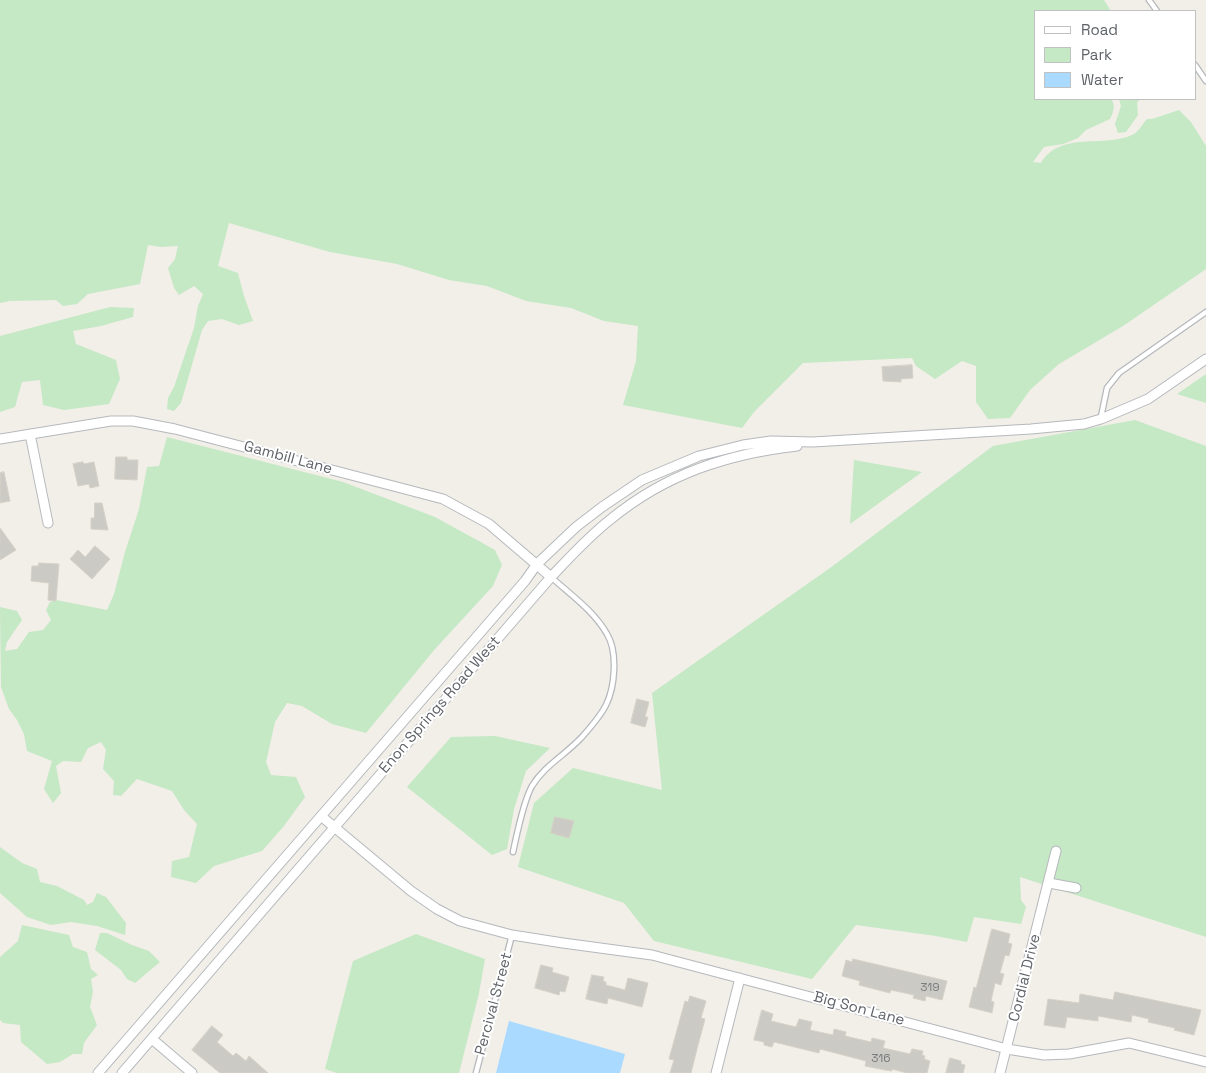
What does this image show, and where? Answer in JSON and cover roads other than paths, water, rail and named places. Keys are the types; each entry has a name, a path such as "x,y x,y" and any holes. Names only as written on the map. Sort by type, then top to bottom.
{"street":[{"path":"98,1073 518,588 536,564 602,506 642,480 678,464 722,449 771,441 827,441 1056,428 1084,424 1101,419 1148,398 1206,359"},
{"name":"Gambill Lane","path":"0,439 111,421 132,421 217,440 444,499 489,524 551,577"},
{"path":"30,434 48,522"},
{"name":"Enon Springs Road West","path":"122,1073 551,577 612,518 664,484 707,465 736,455 827,441"},
{"name":"Big Son Lane","path":"321,816 411,891 437,910 460,921 512,935 652,955 1006,1049 1044,1055 1069,1054 1129,1043 1206,1062"},
{"name":"Cordial Drive","path":"1000,1073 1056,851"},
{"path":"1049,883 1076,888"},
{"path":"716,1073 740,978"},
{"path":"152,1039 192,1073"}],"lane":[{"path":"1196,66 1206,81"},
{"path":"1101,419 1107,388 1119,373 1206,312"},
{"path":"513,852 532,787 546,767 562,756 598,718 607,703 615,670 613,652 608,635 590,611 551,577"},
{"name":"Percival Street","path":"476,1073 512,935"}],"water":[{"path":"509,1021 625,1054 620,1073 496,1073"}]}
